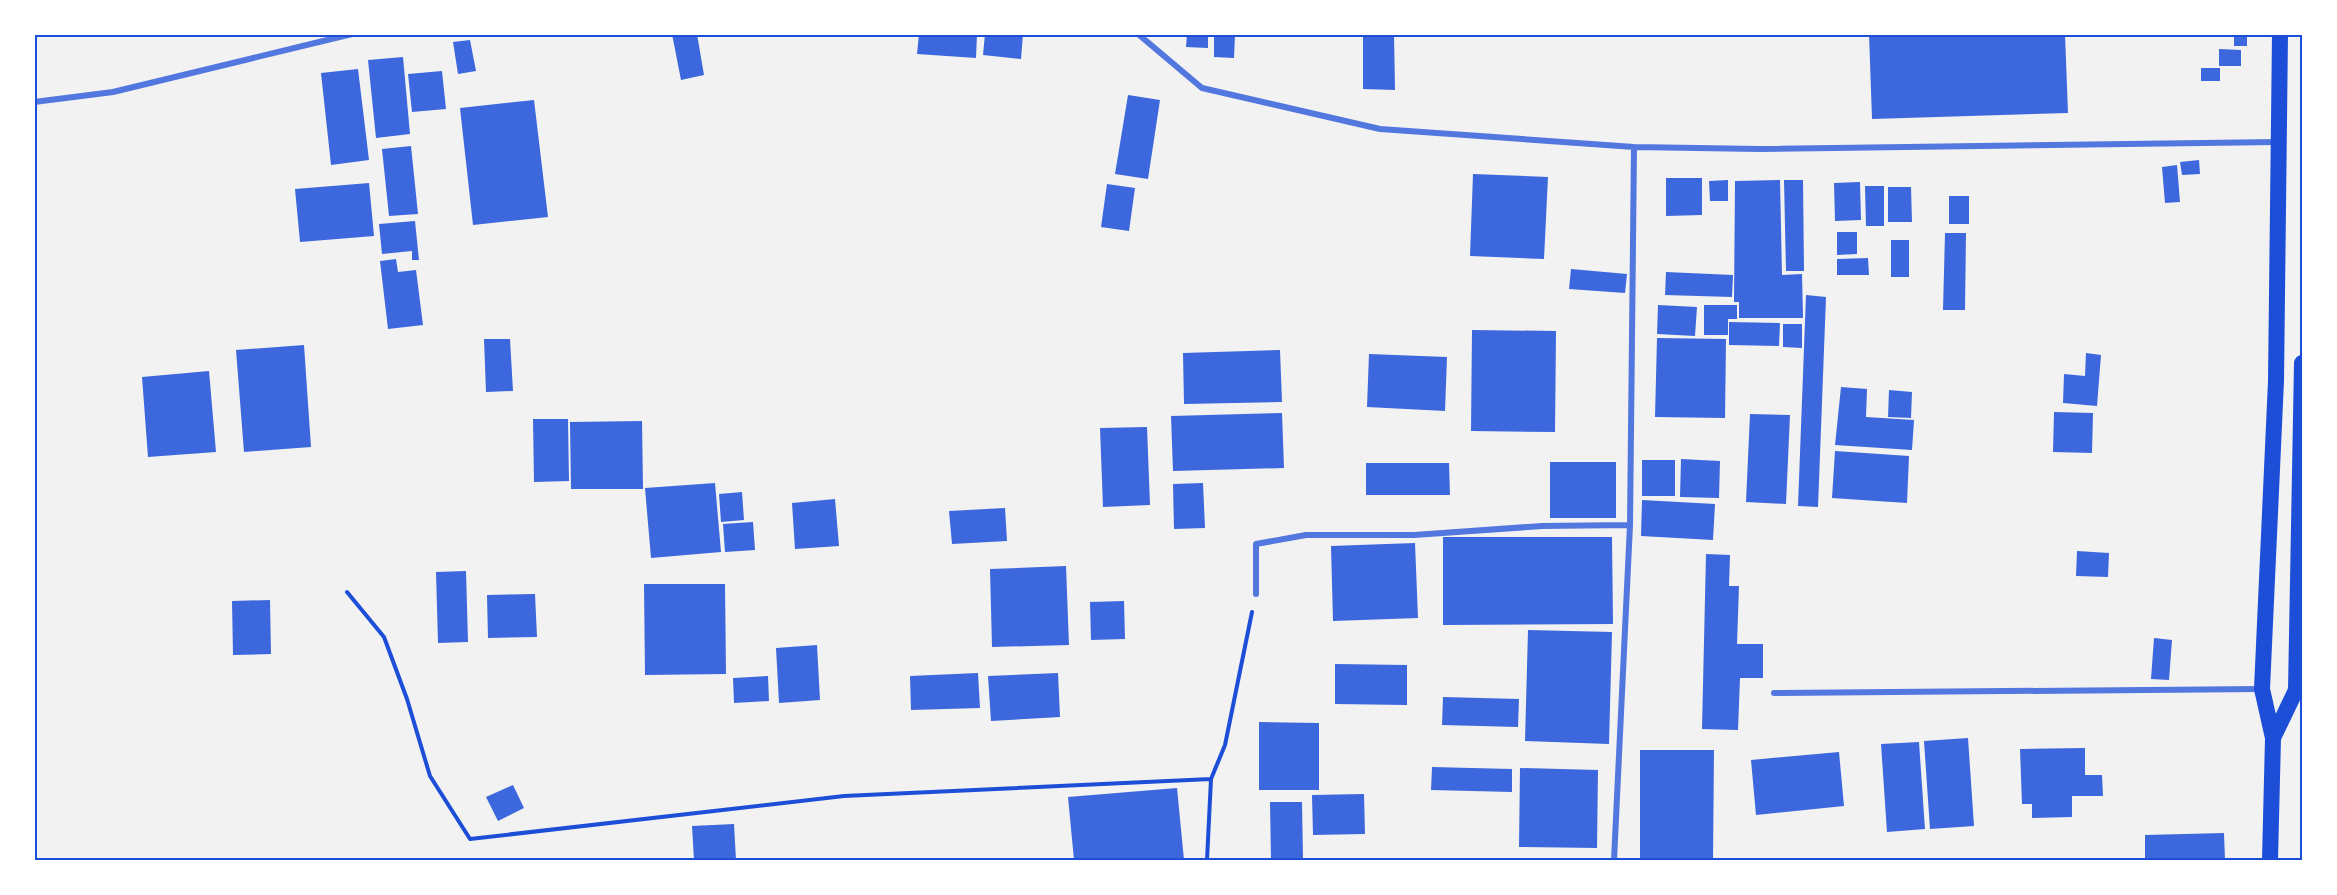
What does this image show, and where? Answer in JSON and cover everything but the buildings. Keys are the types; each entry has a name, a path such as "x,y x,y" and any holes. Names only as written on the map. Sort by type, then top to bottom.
{"highway":[{"path":"2270,861 2273,738 2262,688 2276,381 2280,34"},
{"path":"2273,738 2296,690 2302,363"}],"street":[{"path":"34,102 113,92 352,34"},
{"path":"1138,34 1202,88 1380,129 1634,147 1759,149 2279,142"},
{"path":"1614,861 1630,525 1634,147"},
{"path":"1256,594 1256,544 1306,535 1414,535 1542,526 1630,525"},
{"path":"1774,693 2262,688"}],"path":[{"path":"347,592 384,637 407,699 430,776 470,839 844,796 1211,778"},
{"path":"1207,861 1211,778 1225,745 1256,594"}]}
